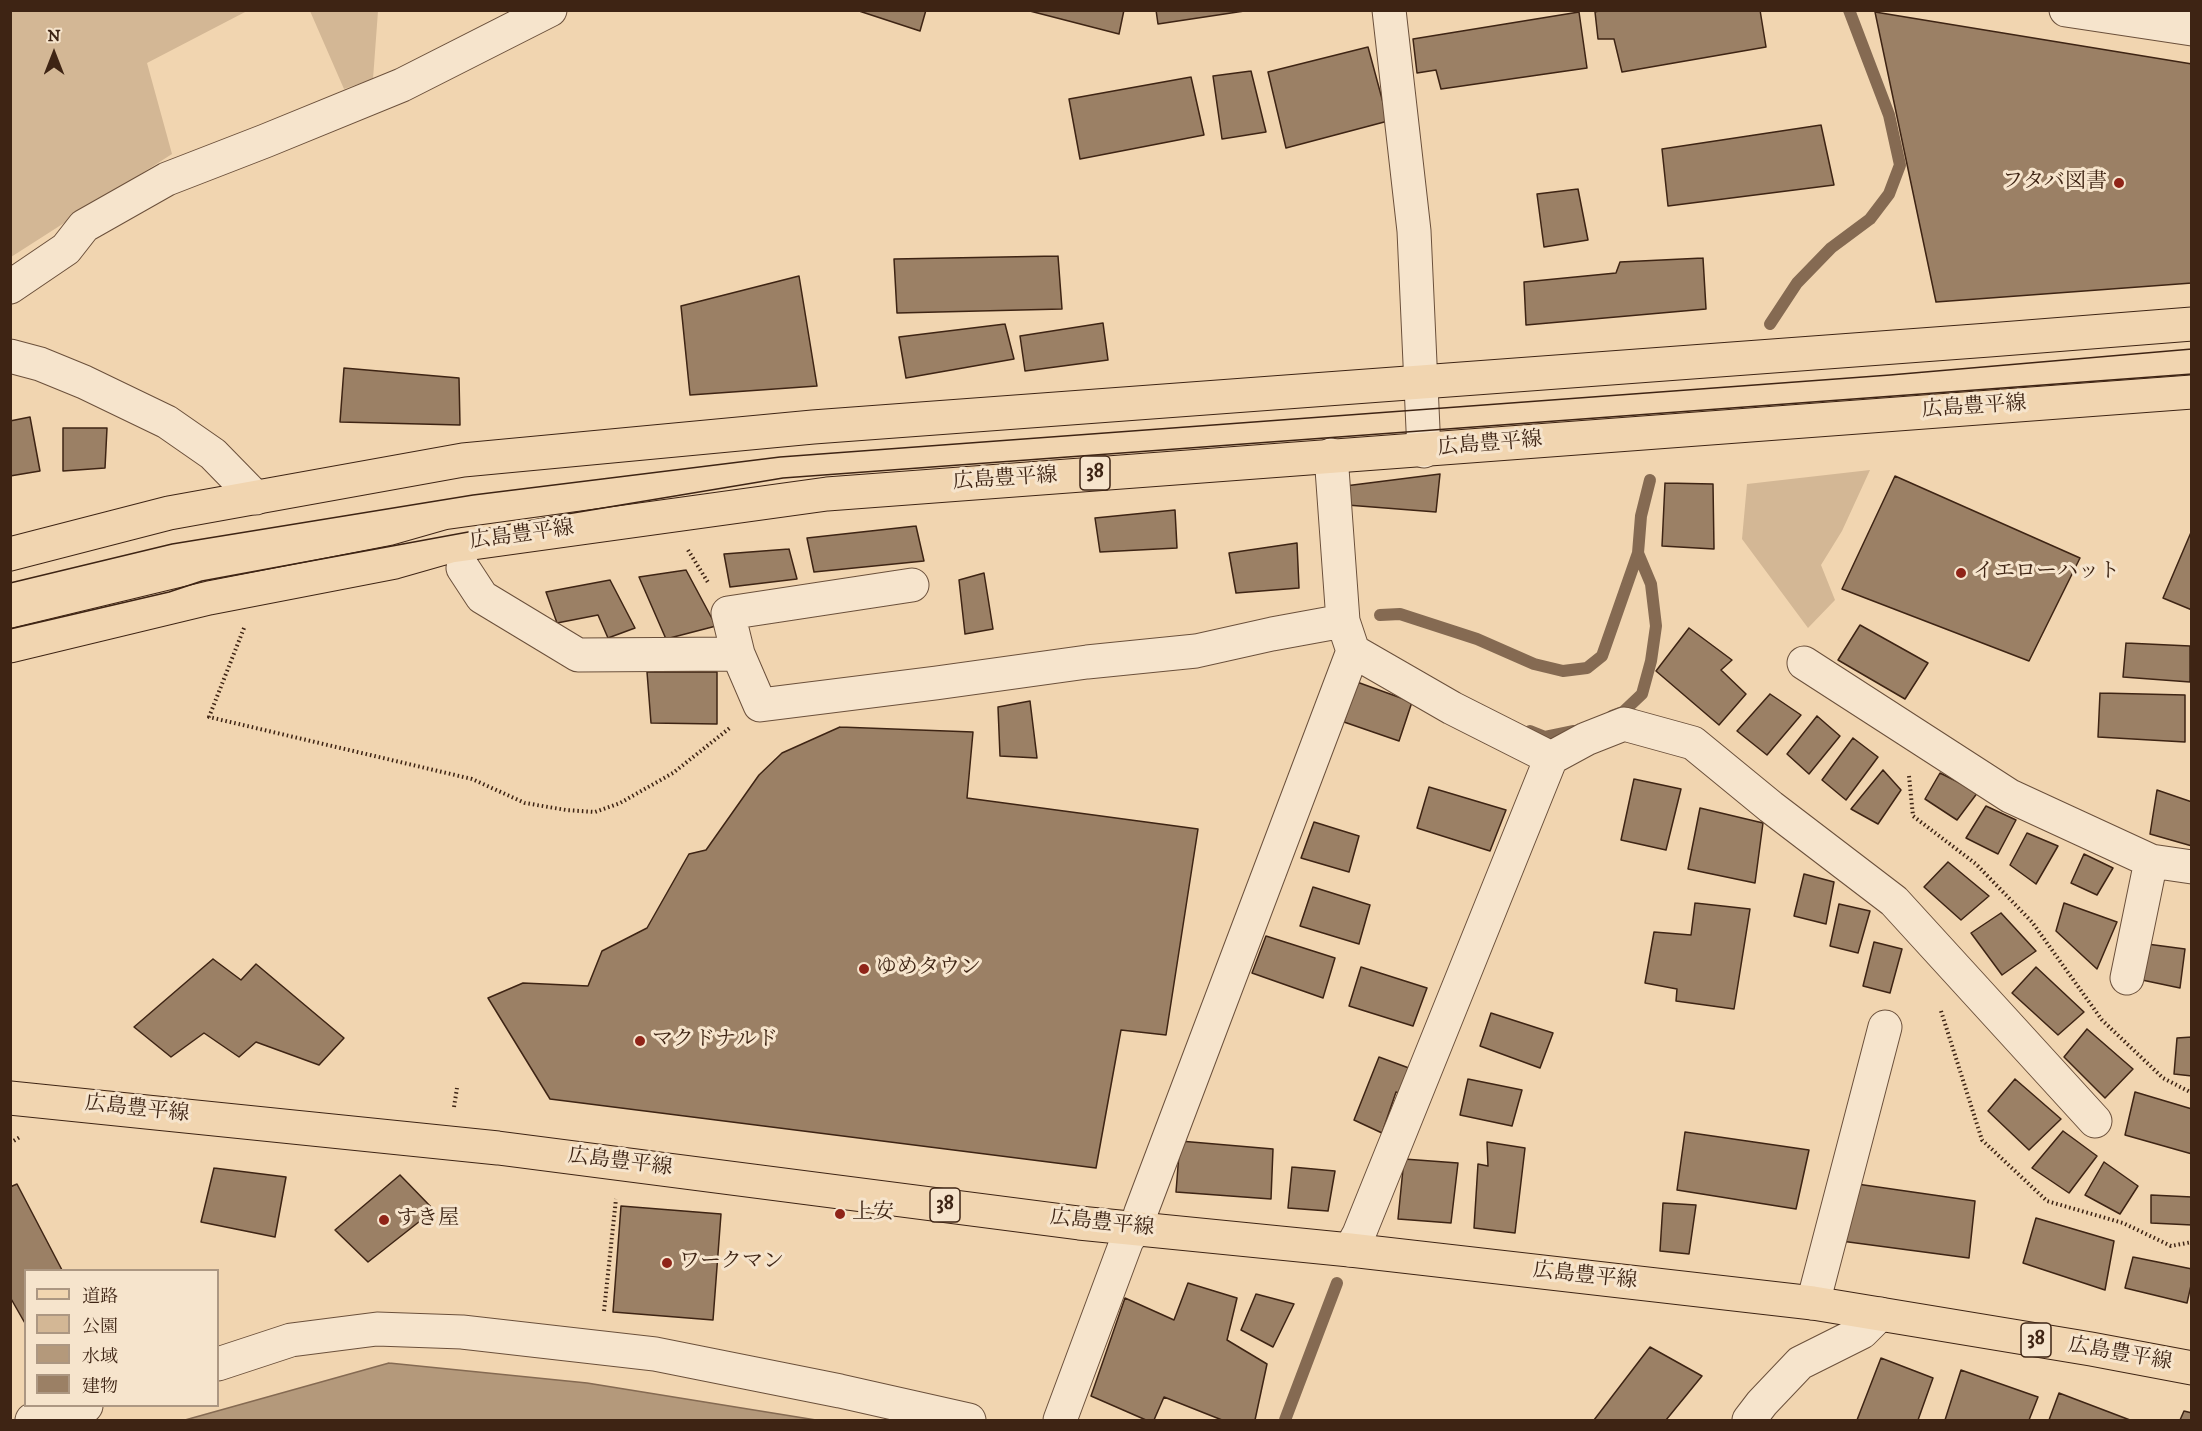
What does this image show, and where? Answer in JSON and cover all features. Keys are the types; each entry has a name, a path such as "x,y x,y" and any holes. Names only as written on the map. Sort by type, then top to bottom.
{"main road":[{"path":"10,554 169,513 475,459 813,427 2192,324"},
{"name":"広島豊平線","path":"10,646 209,598 395,562 451,546 827,494 2192,392"},
{"name":"広島豊平線","path":"10,1098 498,1148 1136,1228 1813,1303 2192,1368"}],"street":[{"path":"10,287 66,249 84,226 167,179 402,85 550,10"},
{"path":"1389,10 1414,231 1424,451"},
{"path":"2066,10 2192,29"},
{"path":"10,356 40,364 167,422 213,454 256,498"},
{"path":"1060,1420 1127,1240 1136,1228 1353,651 1343,621 1332,455"},
{"path":"463,568 482,597 578,655 738,654"},
{"path":"912,585 728,613 738,654 760,705 1086,662 1196,651 1343,621"},
{"path":"1353,651 1452,708 1551,758"},
{"path":"1804,663 2010,796 2151,861 2192,867"},
{"path":"1350,1250 1359,1234 1551,758 1586,739 1624,724 1693,743 1789,822 1894,901 2095,1121"},
{"path":"2127,978 2151,861"},
{"path":"1813,1303 1885,1027"},
{"path":"1749,1420 1800,1363 1862,1332 1880,1314"},
{"path":"219,1364 291,1340 377,1329 462,1332 655,1354 840,1391 969,1420"},
{"path":"32,1420 82,1407"}],"path":[{"path":"686,549 728,613"},
{"path":"246,622 209,717 472,780 525,803 566,810 595,812 620,803 673,773 760,705"},
{"path":"1903,727 1913,816 1976,864 2032,922 2102,1020 2163,1078 2192,1093"},
{"path":"1941,1010 1982,1140 2047,1201 2123,1223 2171,1246 2192,1242"},
{"path":"454,1111 457,1088"},
{"path":"600,1347 617,1191"}],"green space":[{"path":"11,11 247,11 147,63 172,154 11,257"},
{"path":"310,11 378,11 373,79 344,89"},
{"path":"1870,470 1842,531 1821,565 1835,600 1808,628 1742,539 1747,484"}],"water":[{"path":"389,1363 587,1383 816,1420 185,1420"}],"building":[{"path":"856,10 926,10 920,31"},
{"path":"1026,10 1124,10 1119,34"},
{"path":"1156,10 1251,10 1158,24"},
{"path":"1602,10 1760,10 1766,47 1622,72 1614,39 1598,39 1595,12"},
{"path":"1579,12 1587,68 1441,89 1436,70 1417,73 1413,39"},
{"path":"1875,12 2192,64 2192,283 1936,302"},
{"path":"1368,47 1388,121 1286,148 1268,72"},
{"path":"1251,71 1266,132 1222,139 1213,76"},
{"path":"1191,77 1204,135 1080,159 1069,99"},
{"path":"1821,125 1834,185 1668,206 1662,149"},
{"path":"1578,189 1588,240 1544,247 1537,194"},
{"path":"1058,256 1062,309 897,313 894,259"},
{"path":"1703,258 1706,309 1526,325 1524,282 1616,273 1620,262"},
{"path":"799,276 817,386 690,395 681,306"},
{"path":"1103,323 1108,360 1025,371 1020,336"},
{"path":"1005,324 1014,359 906,378 899,337"},
{"path":"344,368 459,378 460,425 340,422"},
{"path":"30,417 40,471 10,476 10,421"},
{"path":"63,428 107,428 105,468 63,471"},
{"path":"1440,474 1436,512 1347,505 1345,486"},
{"name":"イエローハット","path":"1895,476 2080,558 2029,661 1842,589"},
{"path":"1665,483 1713,484 1714,549 1662,546"},
{"path":"1175,510 1177,548 1100,552 1095,518"},
{"path":"916,526 924,561 814,572 807,538"},
{"path":"2192,530 2192,610 2163,598"},
{"path":"1297,543 1299,588 1236,593 1229,553"},
{"path":"789,549 797,579 730,587 724,554"},
{"path":"686,570 716,626 666,639 639,577"},
{"path":"984,573 993,629 965,634 959,580"},
{"path":"610,580 635,628 608,638 598,615 557,623 546,592"},
{"path":"1860,625 1928,663 1905,699 1838,660"},
{"path":"1689,628 1732,660 1721,670 1746,694 1719,725 1656,671"},
{"path":"2126,643 2190,646 2190,682 2123,677"},
{"path":"647,672 717,672 717,724 651,723"},
{"path":"1357,682 1412,702 1399,741 1344,722"},
{"path":"2100,693 2185,695 2185,742 2098,737"},
{"path":"1770,694 1801,715 1767,755 1737,731"},
{"path":"1030,701 1037,758 1000,756 998,707"},
{"path":"1817,716 1840,736 1809,774 1787,754"},
{"path":"840,727 973,732 967,798 1198,829 1166,1035 1121,1030 1096,1168 550,1099 488,998 523,983 588,986 602,951 647,928 689,854 706,850 759,775 782,753"},
{"path":"1853,738 1878,757 1846,800 1822,780"},
{"path":"1883,770 1901,790 1878,824 1851,809"},
{"path":"1940,773 1978,792 1957,820 1925,799"},
{"path":"1634,779 1681,789 1666,850 1621,840"},
{"path":"1429,787 1506,810 1490,851 1417,828"},
{"path":"2157,790 2192,802 2192,846 2150,834"},
{"path":"1986,806 2016,820 1998,854 1966,838"},
{"path":"1700,808 1763,823 1755,883 1688,869"},
{"path":"1314,822 1359,836 1349,872 1301,858"},
{"path":"2027,833 2058,846 2036,884 2010,865"},
{"path":"2084,854 2113,868 2097,895 2071,883"},
{"path":"1948,862 1989,896 1961,920 1924,887"},
{"path":"1804,874 1834,882 1826,924 1794,916"},
{"path":"1313,887 1370,905 1359,944 1300,926"},
{"path":"1695,903 1750,909 1734,1009 1676,1001 1677,989 1645,983 1654,932 1691,935"},
{"path":"2064,903 2117,922 2097,969 2056,931"},
{"path":"1839,904 1870,911 1858,953 1830,946"},
{"path":"2001,913 2036,951 2002,975 1971,933"},
{"path":"1266,936 1335,958 1323,998 1252,973"},
{"path":"1874,942 1902,949 1890,993 1863,986"},
{"path":"2147,944 2185,949 2180,988 2142,980"},
{"path":"213,959 241,980 256,964 344,1038 319,1065 256,1042 239,1057 204,1033 171,1057 134,1027"},
{"path":"1361,967 1427,988 1413,1026 1349,1006"},
{"path":"2036,967 2084,1012 2058,1035 2012,993"},
{"path":"1491,1013 1553,1033 1540,1068 1480,1046"},
{"path":"2087,1029 2133,1069 2105,1098 2064,1057"},
{"path":"2192,1037 2192,1076 2174,1074 2177,1038"},
{"path":"1379,1057 1417,1071 1405,1095 1396,1092 1382,1133 1354,1120"},
{"path":"1468,1079 1522,1090 1512,1126 1460,1115"},
{"path":"2015,1079 2061,1119 2029,1150 1988,1111"},
{"path":"2135,1092 2192,1109 2192,1154 2125,1135"},
{"path":"2063,1131 2097,1156 2069,1193 2032,1168"},
{"path":"1685,1132 1809,1150 1796,1209 1677,1190"},
{"path":"1180,1141 1273,1149 1271,1199 1176,1192"},
{"path":"1487,1142 1525,1148 1515,1233 1474,1228 1478,1164 1488,1166"},
{"path":"1404,1159 1458,1163 1451,1223 1398,1219"},
{"path":"2104,1162 2138,1186 2120,1214 2085,1195"},
{"path":"1292,1167 1335,1171 1328,1211 1288,1208"},
{"path":"214,1168 286,1177 275,1237 201,1222"},
{"name":"すき屋","path":"400,1175 434,1210 368,1262 335,1230"},
{"path":"17,1184 61,1269 24,1269 24,1322 10,1297 10,1187"},
{"path":"1857,1184 1975,1201 1969,1258 1841,1241"},
{"path":"2151,1195 2192,1197 2192,1225 2151,1223"},
{"path":"1663,1203 1696,1205 1689,1254 1660,1251"},
{"name":"ワークマン","path":"621,1206 721,1214 713,1320 613,1312"},
{"path":"2036,1218 2114,1241 2105,1290 2023,1263"},
{"path":"2133,1257 2192,1269 2187,1303 2125,1288"},
{"path":"1188,1283 1237,1298 1227,1340 1267,1364 1255,1420 1222,1420 1164,1397 1154,1420 1146,1420 1091,1396 1125,1298 1174,1320"},
{"path":"1256,1294 1294,1304 1273,1347 1241,1330"},
{"path":"1650,1347 1702,1376 1666,1420 1594,1420"},
{"path":"1881,1358 1933,1378 1918,1420 1857,1420"},
{"path":"1961,1370 2038,1397 2029,1420 1945,1420"},
{"path":"2059,1393 2130,1420 2049,1420"},
{"path":"2184,1411 2192,1413 2192,1420 2180,1420"}],"waterway":[{"path":"1770,324 1797,283 1831,248 1870,219 1889,194 1900,165 1889,115 1849,10"},
{"path":"1612,716 1623,712 1642,694 1651,661 1656,626 1651,584 1638,553 1641,516 1650,480"},
{"path":"1380,615 1400,614 1477,639 1534,664 1563,671 1587,668 1602,656 1638,553"},
{"path":"1530,731 1545,737 1574,731"},
{"path":"1285,1420 1337,1283"}],"tram line":[{"path":"10,583 172,544 473,495 780,457 1890,375 2192,349"},
{"path":"10,629 169,592 202,581 555,516 783,478 2192,374"}],"place":[{"name":"フタバ図書","path":"2119,183"},
{"name":"イエローハット","path":"1961,573"},
{"name":"ゆめタウン","path":"864,969"},
{"name":"マクドナルド","path":"640,1041"},
{"name":"上安","path":"840,1214"},
{"name":"すき屋","path":"384,1220"},
{"name":"ワークマン","path":"667,1263"}]}
